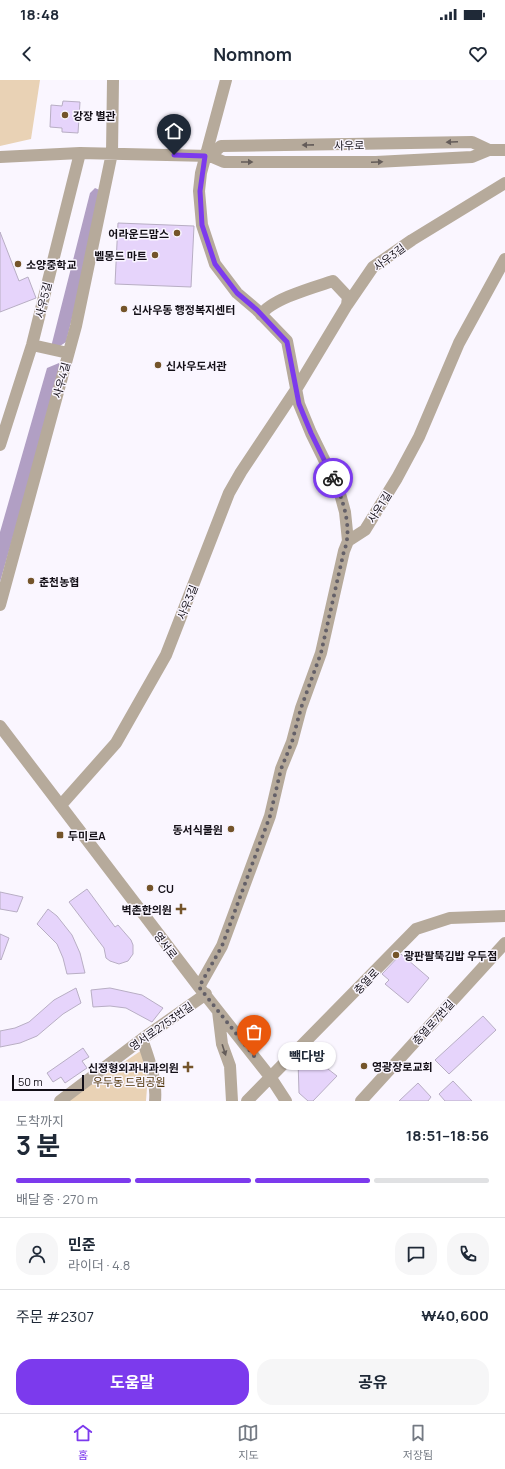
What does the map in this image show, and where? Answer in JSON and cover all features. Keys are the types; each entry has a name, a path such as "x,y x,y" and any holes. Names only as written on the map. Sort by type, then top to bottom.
{"street":[{"path":"112,153 113,80"},
{"path":"202,991 222,946 270,816 281,769 292,742 301,708 321,653 344,551 348,541 345,512 339,490 311,433 299,404 287,342 237,293 215,264 202,225 200,191 226,80"},
{"name":"사우로","path":"207,156 221,146 472,142 489,150"},
{"name":"사우로","path":"0,157 80,152 207,156 224,162 376,162 472,157 489,150 505,150"},
{"name":"사우5길","path":"0,445 32,345 80,152"},
{"name":"사우4길","path":"0,605 76,326 112,153"},
{"name":"사우3길","path":"61,805 116,743 136,710 166,655 229,493 241,472 297,388 347,305 373,267 412,240 505,183"},
{"name":"사우1길","path":"348,541 365,530 397,478 419,437 459,343 505,259"},
{"path":"261,315 264,311 285,298 333,281 348,297 347,305"},
{"path":"32,345 68,353"},
{"name":"영서로","path":"0,726 202,991 271,1078"},
{"name":"충열로","path":"271,1078 416,929 450,918 505,916"},
{"name":"충열로7번길","path":"362,1101 505,943"},
{"name":"영서로2753번길","path":"60,1101 142,1039 202,991"},
{"path":"218,1011 222,1044 230,1066 232,1101"},
{"path":"142,1039 150,1060 156,1091 155,1101"},
{"path":"247,1101 271,1078 286,1101"}],"green space":[{"path":"0,80 40,80 31,139 0,146"},
{"name":"우두동 드림공원","path":"142,1050 149,1062 146,1101 66,1101"}],"shaded area":[{"path":"95,188 104,192 66,342 57,348 51,347 90,193"},
{"path":"59,363 62,368 0,582 0,532 47,368"}],"building":[{"name":"강장 별관","path":"63,101 80,102 78,133 62,132 62,128 50,127 51,105 62,106"},
{"name":"벨몽드 마트","path":"118,223 194,226 191,287 115,284"},
{"path":"0,232 19,281 28,277 36,298 0,312"},
{"path":"87,889 115,927 118,925 131,940 133,945 133,954 128,961 119,964 106,958 104,948 69,902"},
{"path":"0,892 23,897 17,912 0,909"},
{"path":"48,909 57,916 72,935 80,953 85,973 67,974 63,958 57,944 37,924"},
{"path":"0,934 9,938 1,960 0,959"},
{"path":"401,954 429,978 408,1003 385,984 389,980 382,974"},
{"path":"76,988 81,1003 63,1014 37,1036 20,1043 0,1047 0,1031 15,1028 29,1022 54,1000"},
{"path":"110,988 142,995 163,1008 152,1022 126,1008 110,1006 93,1007 91,990"},
{"path":"483,1016 496,1030 449,1074 435,1060"},
{"path":"83,1048 89,1057 82,1061 87,1068 65,1083 61,1077 53,1082 47,1073"},
{"path":"306,1052 337,1076 313,1101 308,1101 299,1093 298,1060"},
{"path":"453,1081 472,1101 445,1101 439,1094"},
{"path":"418,1083 431,1097 428,1101 399,1101"}],"way so far":[{"path":"254,1056 199,987 222,946 243,892 270,816 281,769 292,742 301,708 321,653 344,551 348,541 345,512 339,490 333,478"}],"place":[{"name":"강장 별관","path":"65,115"},
{"name":"어라운드맘스","path":"177,233"},
{"name":"벨몽드 마트","path":"155,255"},
{"name":"소양중학교","path":"18,264"},
{"name":"신사우동 행정복지센터","path":"124,309"},
{"name":"신사우도서관","path":"158,365"},
{"name":"춘천농협","path":"31,581"},
{"name":"동서식물원","path":"231,829"},
{"name":"두미르A","path":"60,835"},
{"name":"CU","path":"150,888"},
{"name":"벽촌한의원","path":"181,909"},
{"name":"광판팔뚝김밥 우두점","path":"396,955"},
{"name":"빽다방","path":"254,1056"},
{"name":"영광장로교회","path":"364,1066"},
{"name":"신정형외과내과의원","path":"188,1067"}],"route":[{"path":"174,155 205,156 201,173 200,191 202,225 215,264 237,293 257,310 287,342 299,404 316,444 333,478"}]}
